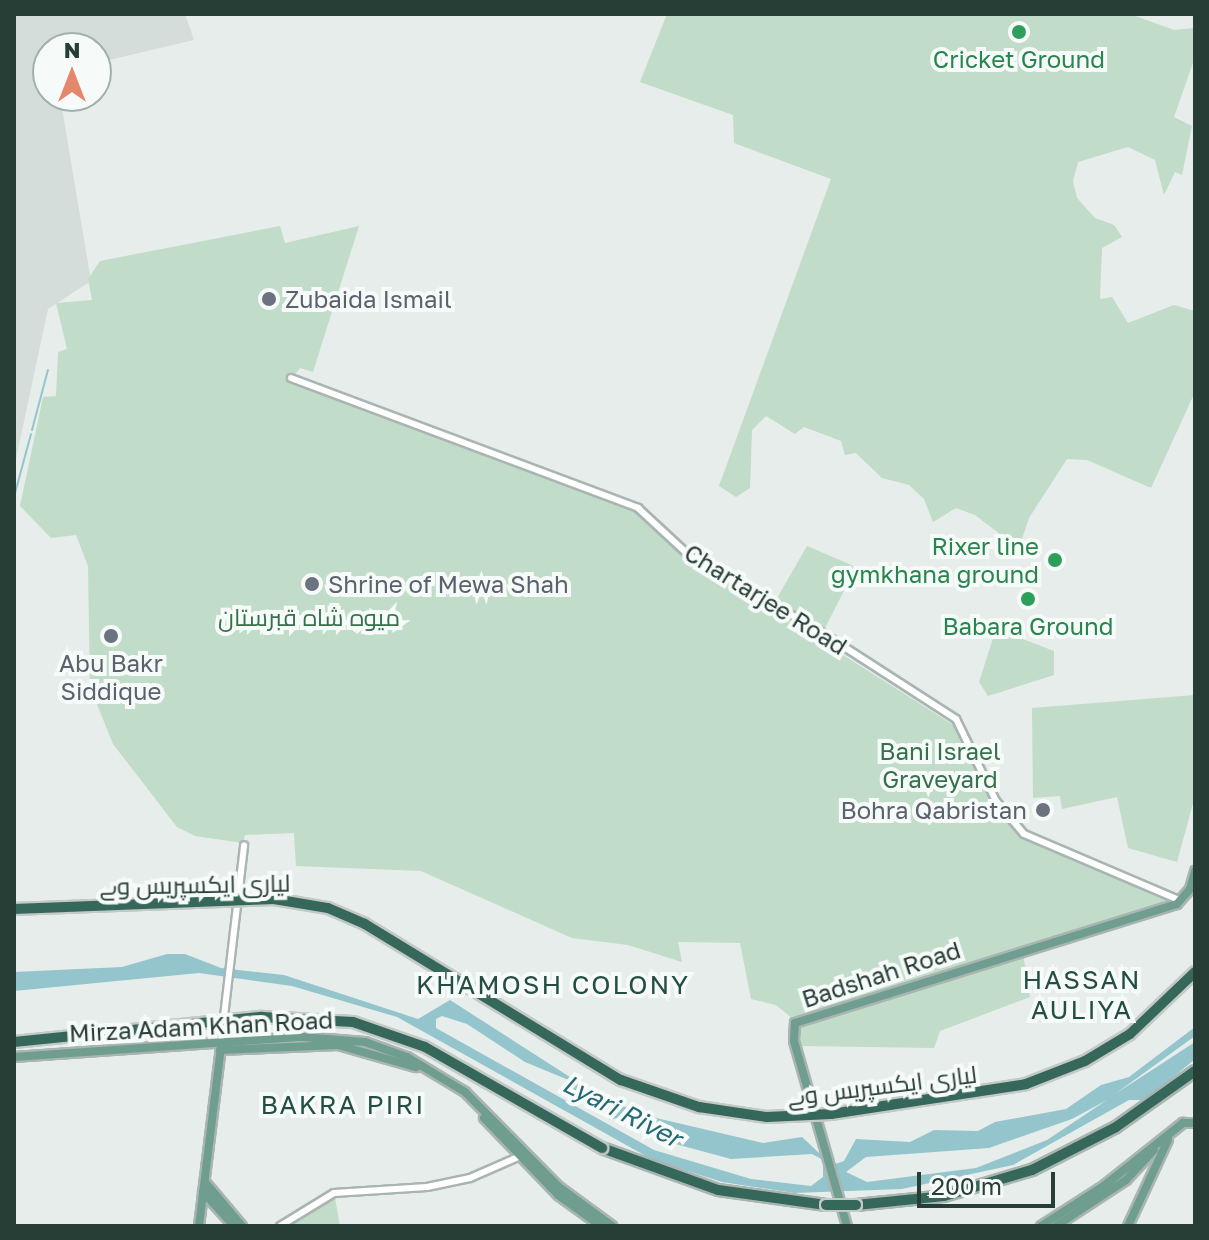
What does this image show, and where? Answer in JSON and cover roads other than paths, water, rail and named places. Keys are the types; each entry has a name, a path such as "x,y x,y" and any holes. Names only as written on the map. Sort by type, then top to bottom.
{"highway":[{"name":"لیاری ایکسپریس وے","path":"14,909 274,899 328,908 365,924 621,1080 699,1107 767,1117 831,1114 1026,1084 1085,1061 1130,1034 1195,972"},
{"path":"14,1042 262,1017 353,1022 425,1047 564,1129 657,1172 750,1197 826,1205 944,1196 1032,1170 1116,1127 1195,1071"}],"main road":[{"path":"1179,900 1190,889 1195,871"},
{"name":"Badshah Road","path":"847,1226 794,1041 795,1023 1179,900"},
{"name":"Mirza Adam Khan Road","path":"14,1057 336,1038 407,1057 465,1092 559,1187 612,1226"},
{"name":"Mirza Adam Khan Road","path":"221,1046 322,1044 390,1056 459,1094 558,1195 601,1226"},
{"path":"199,1226 221,1046"},
{"path":"1041,1226 1169,1139 1183,1123 1195,1123"},
{"path":"1128,1226 1169,1139"},
{"path":"1056,1226 1126,1180 1154,1149"},
{"path":"205,1182 242,1226"},
{"path":"203,1192 234,1226"}],"street":[{"name":"Chartarjee Road","path":"291,378 638,508 691,557 818,630 956,719 996,801 1024,834 1179,900"},
{"path":"221,1046 244,845"},
{"path":"280,1226 334,1193 427,1187 470,1178 520,1156"}],"water":[{"name":"Lyari River","path":"167,954 185,954 221,968 284,975 418,1019 450,1000 587,1088 639,1114 763,1143 802,1137 832,1165 844,1161 856,1139 910,1142 934,1130 978,1131 995,1122 1066,1109 1101,1085 1129,1077 1195,1027 1195,1036 1115,1094 1195,1042 1195,1059 1146,1100 1129,1100 1013,1165 902,1189 794,1193 722,1182 653,1160 397,1017 292,986 199,973 14,991 14,972 122,967","holes":["442,1016 467,1024 525,1062 571,1081 572,1093 610,1120 634,1113 657,1139 731,1159 812,1154 823,1160 823,1177 811,1186 751,1179 654,1150 436,1028 436,1019","1107,1100 1047,1140 976,1168 867,1182 846,1172 866,1157 989,1148 1072,1119"]}],"waterway":[{"path":"32,430 48,370"},
{"path":"14,497 31,434"}],"place":[{"name":"Cricket Ground","path":"1019,32"},
{"name":"Zubaida Ismail","path":"269,299"},
{"name":"Rixer line gymkhana ground","path":"1055,560"},
{"name":"Shrine of Mewa Shah","path":"312,584"},
{"name":"Babara Ground","path":"1028,599"},
{"name":"Abu Bakr Siddique","path":"111,636"},
{"name":"Bohra Qabristan","path":"1043,810"}],"district":[{"name":"KHAMOSH COLONY","path":"553,985"},
{"name":"HASSAN AULIYA","path":"1082,995"},
{"name":"BAKRA PIRI","path":"343,1105"}],"park label":[{"name":"میوہ شاہ قبرستان","path":"309,617"},
{"name":"Bani Israel Graveyard","path":"940,765"}]}
